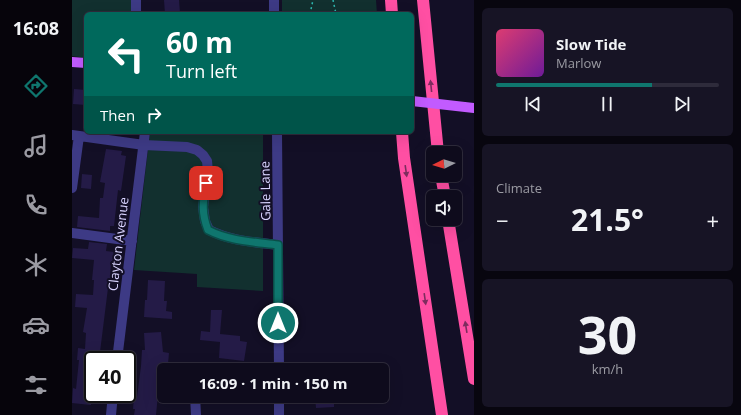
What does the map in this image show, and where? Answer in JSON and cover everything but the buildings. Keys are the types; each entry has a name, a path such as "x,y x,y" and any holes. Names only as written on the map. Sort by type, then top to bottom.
{"highway":[{"path":"391,0 392,12"},
{"path":"423,0 437,146"},
{"path":"402,134 405,165 442,415"},
{"path":"449,226 474,379"}],"main road":[{"path":"72,62 84,63"},
{"path":"414,101 474,108"}],"street":[{"path":"136,0 136,12"},
{"path":"274,0 274,12"},
{"name":"Clayton Avenue","path":"118,351 145,134"},
{"name":"Gale Lane","path":"276,134 279,363"},
{"path":"72,188 75,136 144,145 187,147 197,150 206,161 208,171 203,207 208,230 234,239 278,245"},
{"path":"72,234 132,241"},
{"path":"111,415 112,403"},
{"path":"195,403 196,415"},
{"path":"279,403 279,415"}],"path":[{"path":"310,12 313,0"},
{"path":"333,0 336,12"}],"green space":[{"path":"72,0 132,0 132,12 84,12 84,58 72,56"},
{"path":"282,0 376,0 377,12 282,12"},
{"path":"150,134 263,134 263,291 197,287 197,274 134,270"}],"route":[{"path":"206,183 203,207 208,230 234,239 278,245 278,323"}]}
